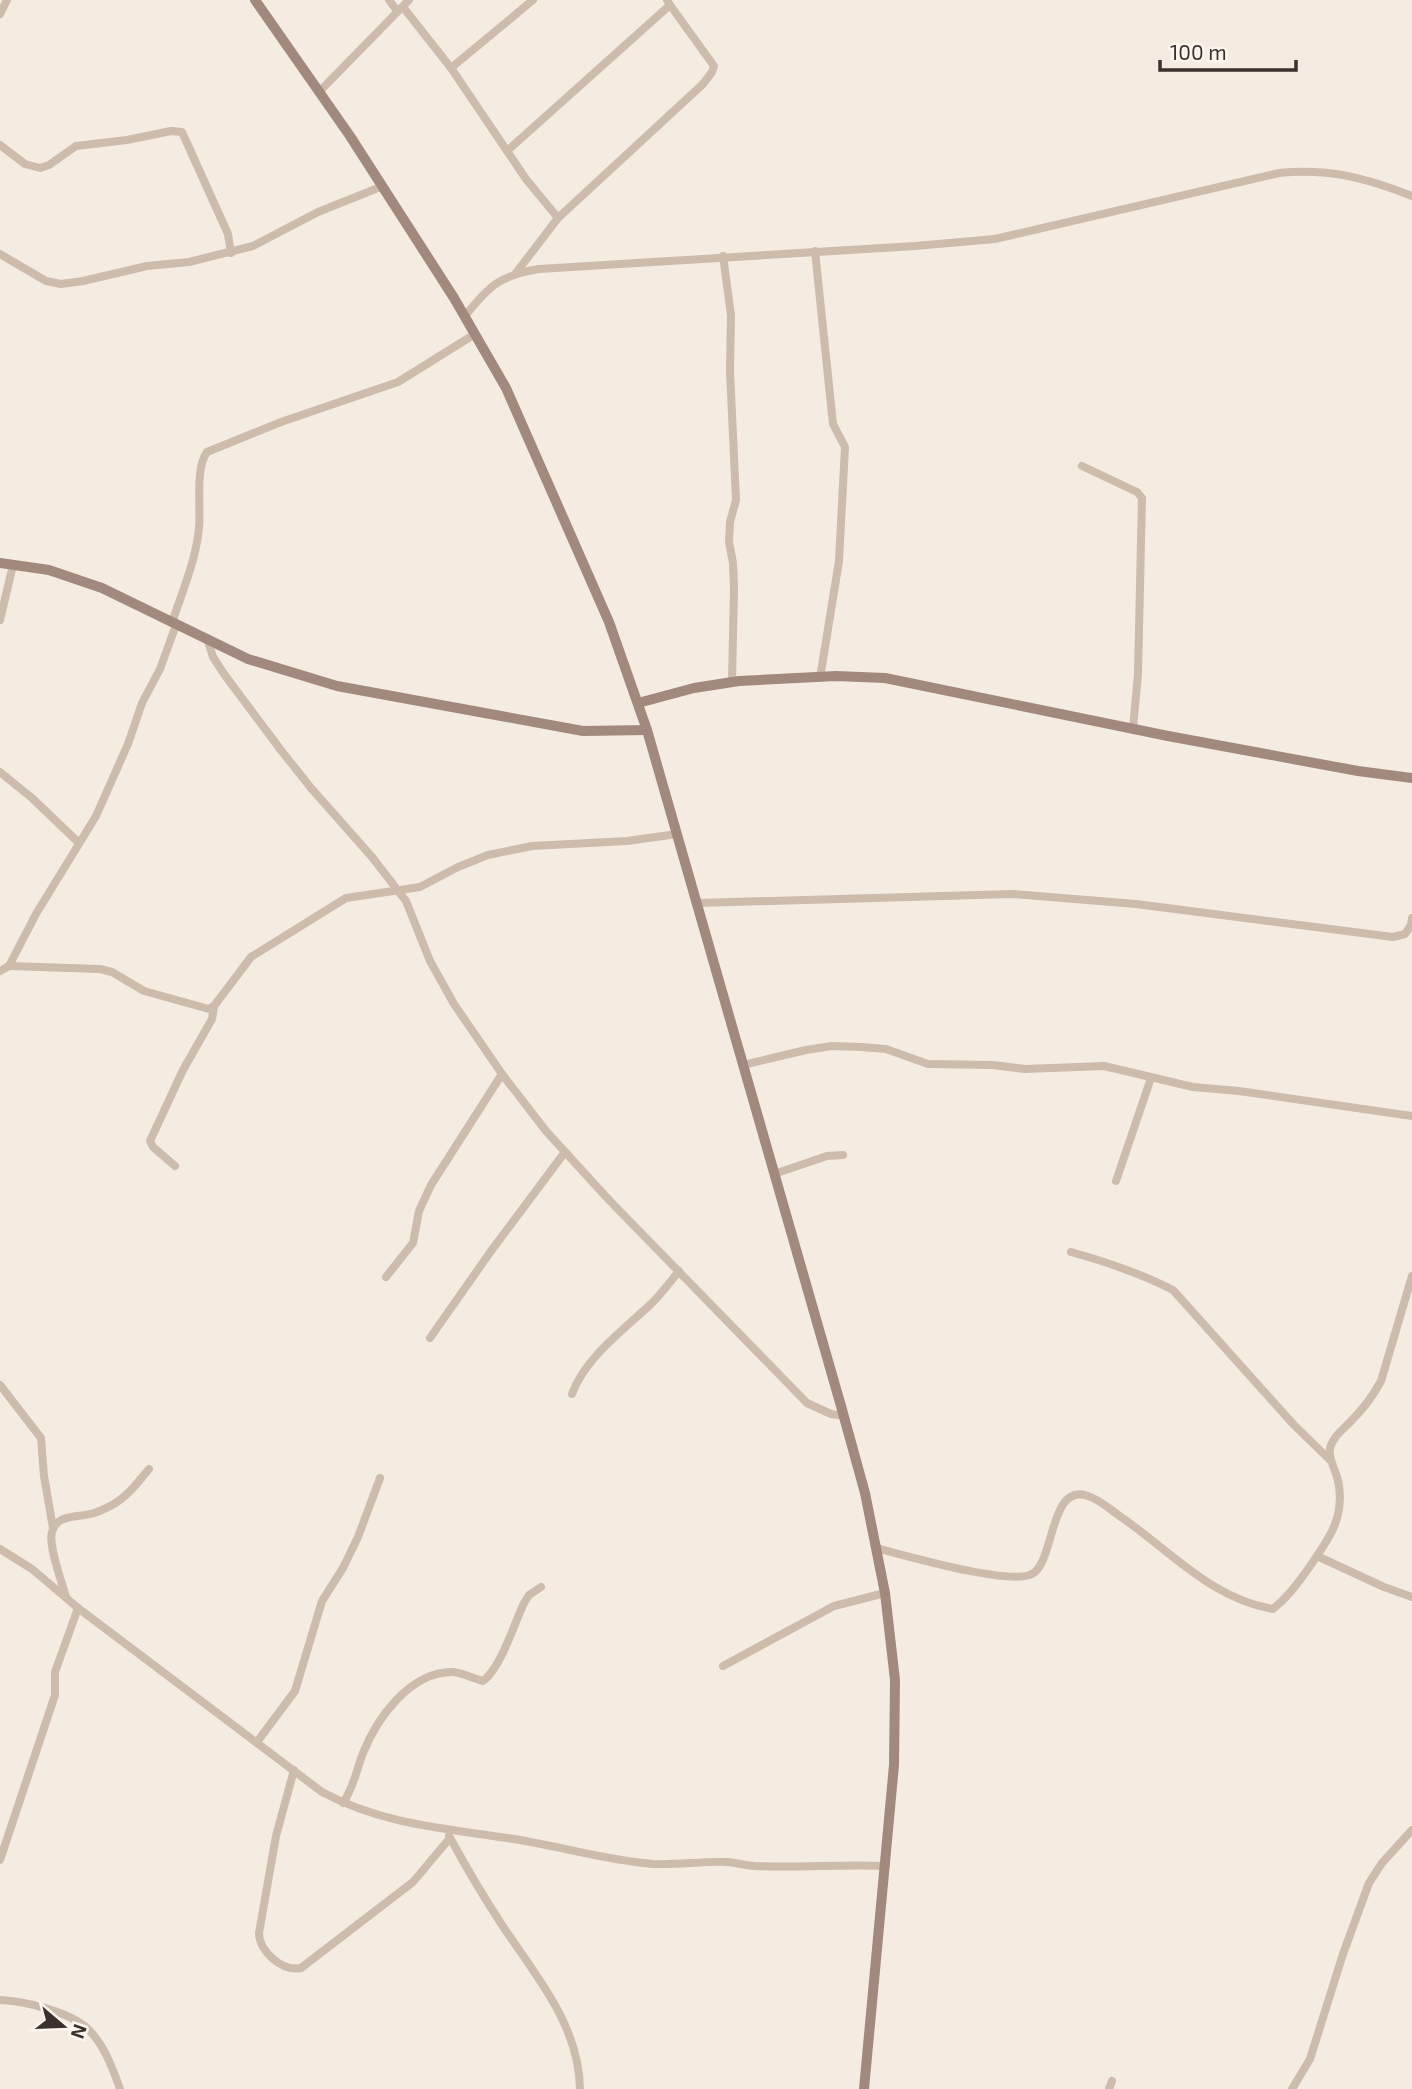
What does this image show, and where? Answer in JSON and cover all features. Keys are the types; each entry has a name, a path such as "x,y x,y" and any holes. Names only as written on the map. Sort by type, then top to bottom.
{"main road":[{"path":"255,0 383,186 465,316 506,388 609,622 647,730 844,1416 865,1493 885,1593 895,1680 894,1765 864,2089"},
{"path":"0,563 49,570 102,588 208,641 260,663 337,686 583,731 647,730"},
{"path":"638,702 732,682 836,676 885,678 1133,729 1412,778"}],"street":[{"path":"0,13 7,0"},
{"path":"389,0 451,68 526,180 558,218"},
{"path":"319,92 409,0"},
{"path":"451,68 533,0"},
{"path":"507,151 669,2 714,66 703,84 558,218 516,272"},
{"path":"0,145 25,164 40,168 49,165 76,146 171,131 182,132 228,234 231,253"},
{"path":"465,316 496,282 516,272 995,239 1279,173 1308,170 1368,179 1412,196"},
{"path":"0,254 46,281 61,284 83,281 147,265 189,262 231,253 253,246 318,212 383,186"},
{"path":"815,251 833,424 845,447 839,561 820,678"},
{"path":"723,256 732,315 730,371 736,490 729,542 733,576 732,682"},
{"path":"0,971 9,965 113,780 142,703 160,668 195,550 199,529 202,459 207,452 281,422 398,382 475,334"},
{"path":"1083,466 1137,492 1142,498 1138,674 1133,729"},
{"path":"0,620 13,565"},
{"path":"208,641 213,657 224,674 280,749 407,901 430,961 454,1004 502,1074 565,1152 616,1208 807,1403 831,1414 844,1416"},
{"path":"0,772 32,798 79,844"},
{"path":"9,965 100,969 112,972 144,991 209,1009 251,957 346,898 421,887 458,867 488,855 532,846 617,842 677,834"},
{"path":"697,903 1012,894 1136,904 1393,937 1405,934 1412,918"},
{"path":"175,1166 153,1147 150,1141 201,1034 212,1019 214,1006"},
{"path":"743,1065 832,1046 861,1047 886,1049 928,1064 993,1065 1025,1069 1104,1066 1193,1087 1412,1116"},
{"path":"386,1278 413,1243 419,1211 428,1193 502,1074"},
{"path":"1116,1181 1151,1078"},
{"path":"430,1338 565,1152"},
{"path":"774,1174 827,1156 843,1155"},
{"path":"1071,1252 1113,1264 1173,1290 1294,1425 1332,1461"},
{"path":"572,1394 577,1380 588,1367 653,1302 679,1270"},
{"path":"876,1548 988,1574 1030,1576 1040,1569 1046,1556 1051,1529 1064,1503 1076,1495 1088,1496 1111,1510 1214,1588 1253,1606 1273,1609 1287,1598 1335,1529 1340,1513 1339,1481 1329,1454 1335,1437 1375,1393 1381,1381 1412,1276"},
{"path":"0,1385 41,1438 53,1528 53,1549 65,1597"},
{"path":"53,1528 66,1517 95,1513 114,1504 126,1495 149,1469"},
{"path":"257,1742 296,1691 322,1601 343,1568 358,1537 380,1478"},
{"path":"0,1549 32,1569 78,1608 322,1792 343,1803 448,1835 508,1838 621,1860 656,1864 727,1862 753,1866 886,1866"},
{"path":"1317,1556 1412,1597"},
{"path":"343,1803 356,1780 372,1734 403,1693 416,1683 445,1673 455,1672 483,1681 487,1679 498,1662 524,1603 529,1595 541,1587"},
{"path":"723,1666 834,1606 885,1593"},
{"path":"0,1860 55,1695 55,1672 78,1608"},
{"path":"294,1770 276,1836 258,1933 263,1949 286,1967 301,1968 413,1882 448,1835"},
{"path":"1293,2089 1310,2059 1343,1954 1369,1884 1382,1863 1412,1830"},
{"path":"448,1835 473,1879 551,1997 567,2027 572,2037 580,2089"},
{"path":"0,2000 13,2000 46,2009 71,2018 88,2029 98,2041 120,2089"}]}
